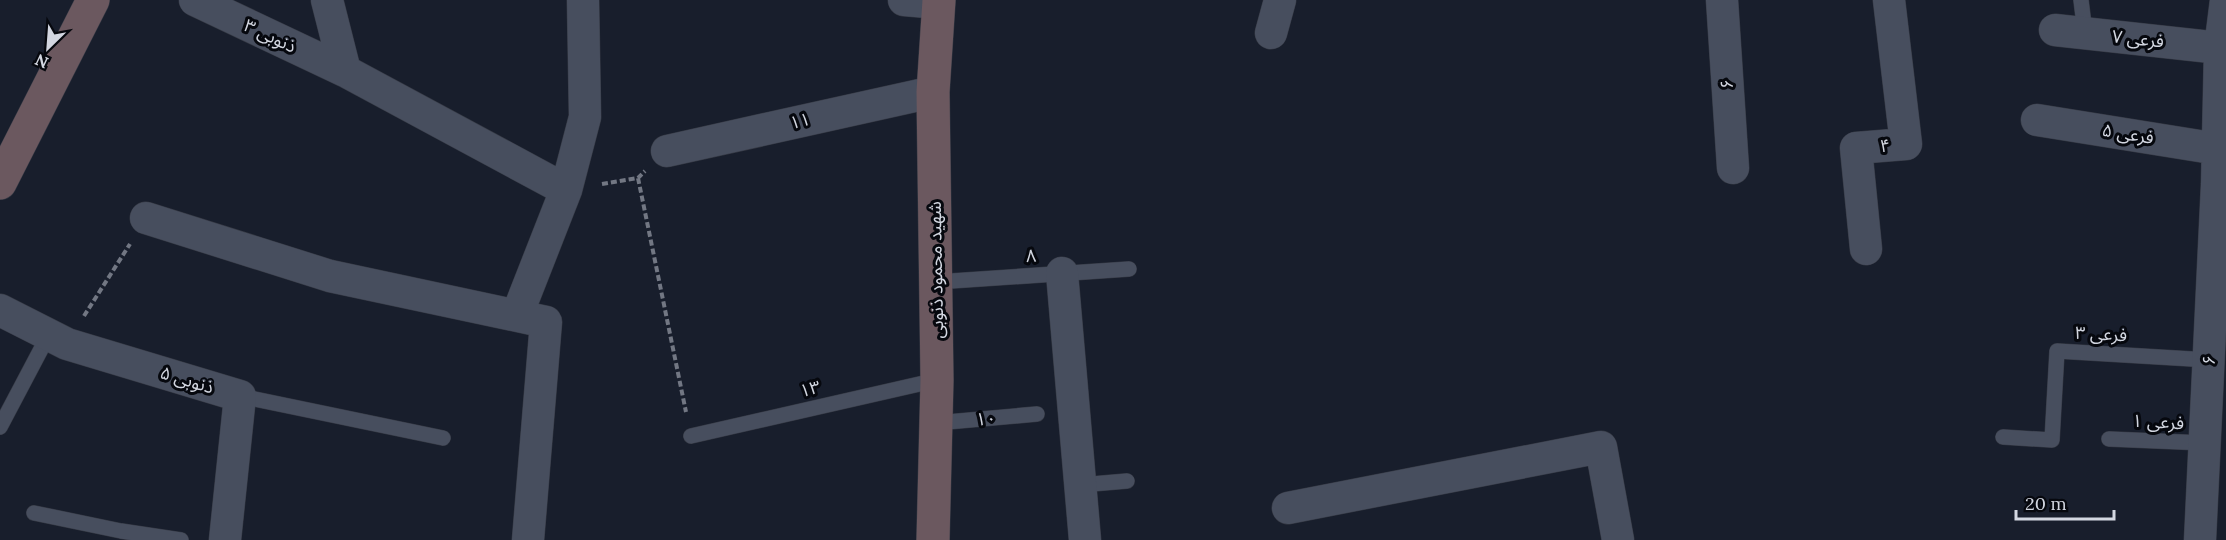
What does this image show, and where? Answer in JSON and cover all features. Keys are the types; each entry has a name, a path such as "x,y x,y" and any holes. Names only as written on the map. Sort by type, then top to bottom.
{"street":[{"path":"1,180 93,0"},
{"name":"ذنوبی ۳","path":"195,0 345,71 566,190"},
{"path":"327,0 345,71"},
{"path":"517,315 566,190 585,117 583,0"},
{"path":"904,0 939,2"},
{"path":"1271,33 1280,0"},
{"name":"۶","path":"1722,0 1733,168"},
{"name":"۴","path":"1866,249 1856,148 1906,144 1889,0"},
{"name":"۶","path":"2200,540 2209,360 2222,184 2218,149 2220,48 2226,0"},
{"name":"شهید محمود ذنوبی","path":"933,540 937,380 933,92 939,2"},
{"name":"فرعی ۷","path":"2070,32 2220,48"},
{"name":"۱۱","path":"667,151 933,92"},
{"name":"فرعی ۵","path":"2037,120 2218,149"},
{"path":"146,218 330,276 546,322 528,540"},
{"path":"1062,273 1085,540"},
{"name":"ذنوبی ۵","path":"0,310 57,340 240,396"},
{"path":"225,540 240,396"},
{"path":"1288,508 1601,447 1618,540"}],"lane":[{"path":"2070,32 2080,0"},
{"name":"۸","path":"936,282 1129,269"},
{"path":"0,427 57,340"},
{"name":"فرعی ۳","path":"2003,437 2052,440 2057,351 2209,360"},
{"name":"۱۳","path":"691,436 937,380"},
{"path":"240,396 443,438"},
{"name":"۱۰","path":"936,423 1037,414"},
{"name":"فرعی ۱","path":"2109,439 2205,444"},
{"path":"1080,485 1127,481"},
{"path":"34,513 121,531 181,540"}],"path":[{"path":"566,190 638,178 667,151"},
{"path":"638,178 691,436"},
{"path":"57,340 146,218"}]}
